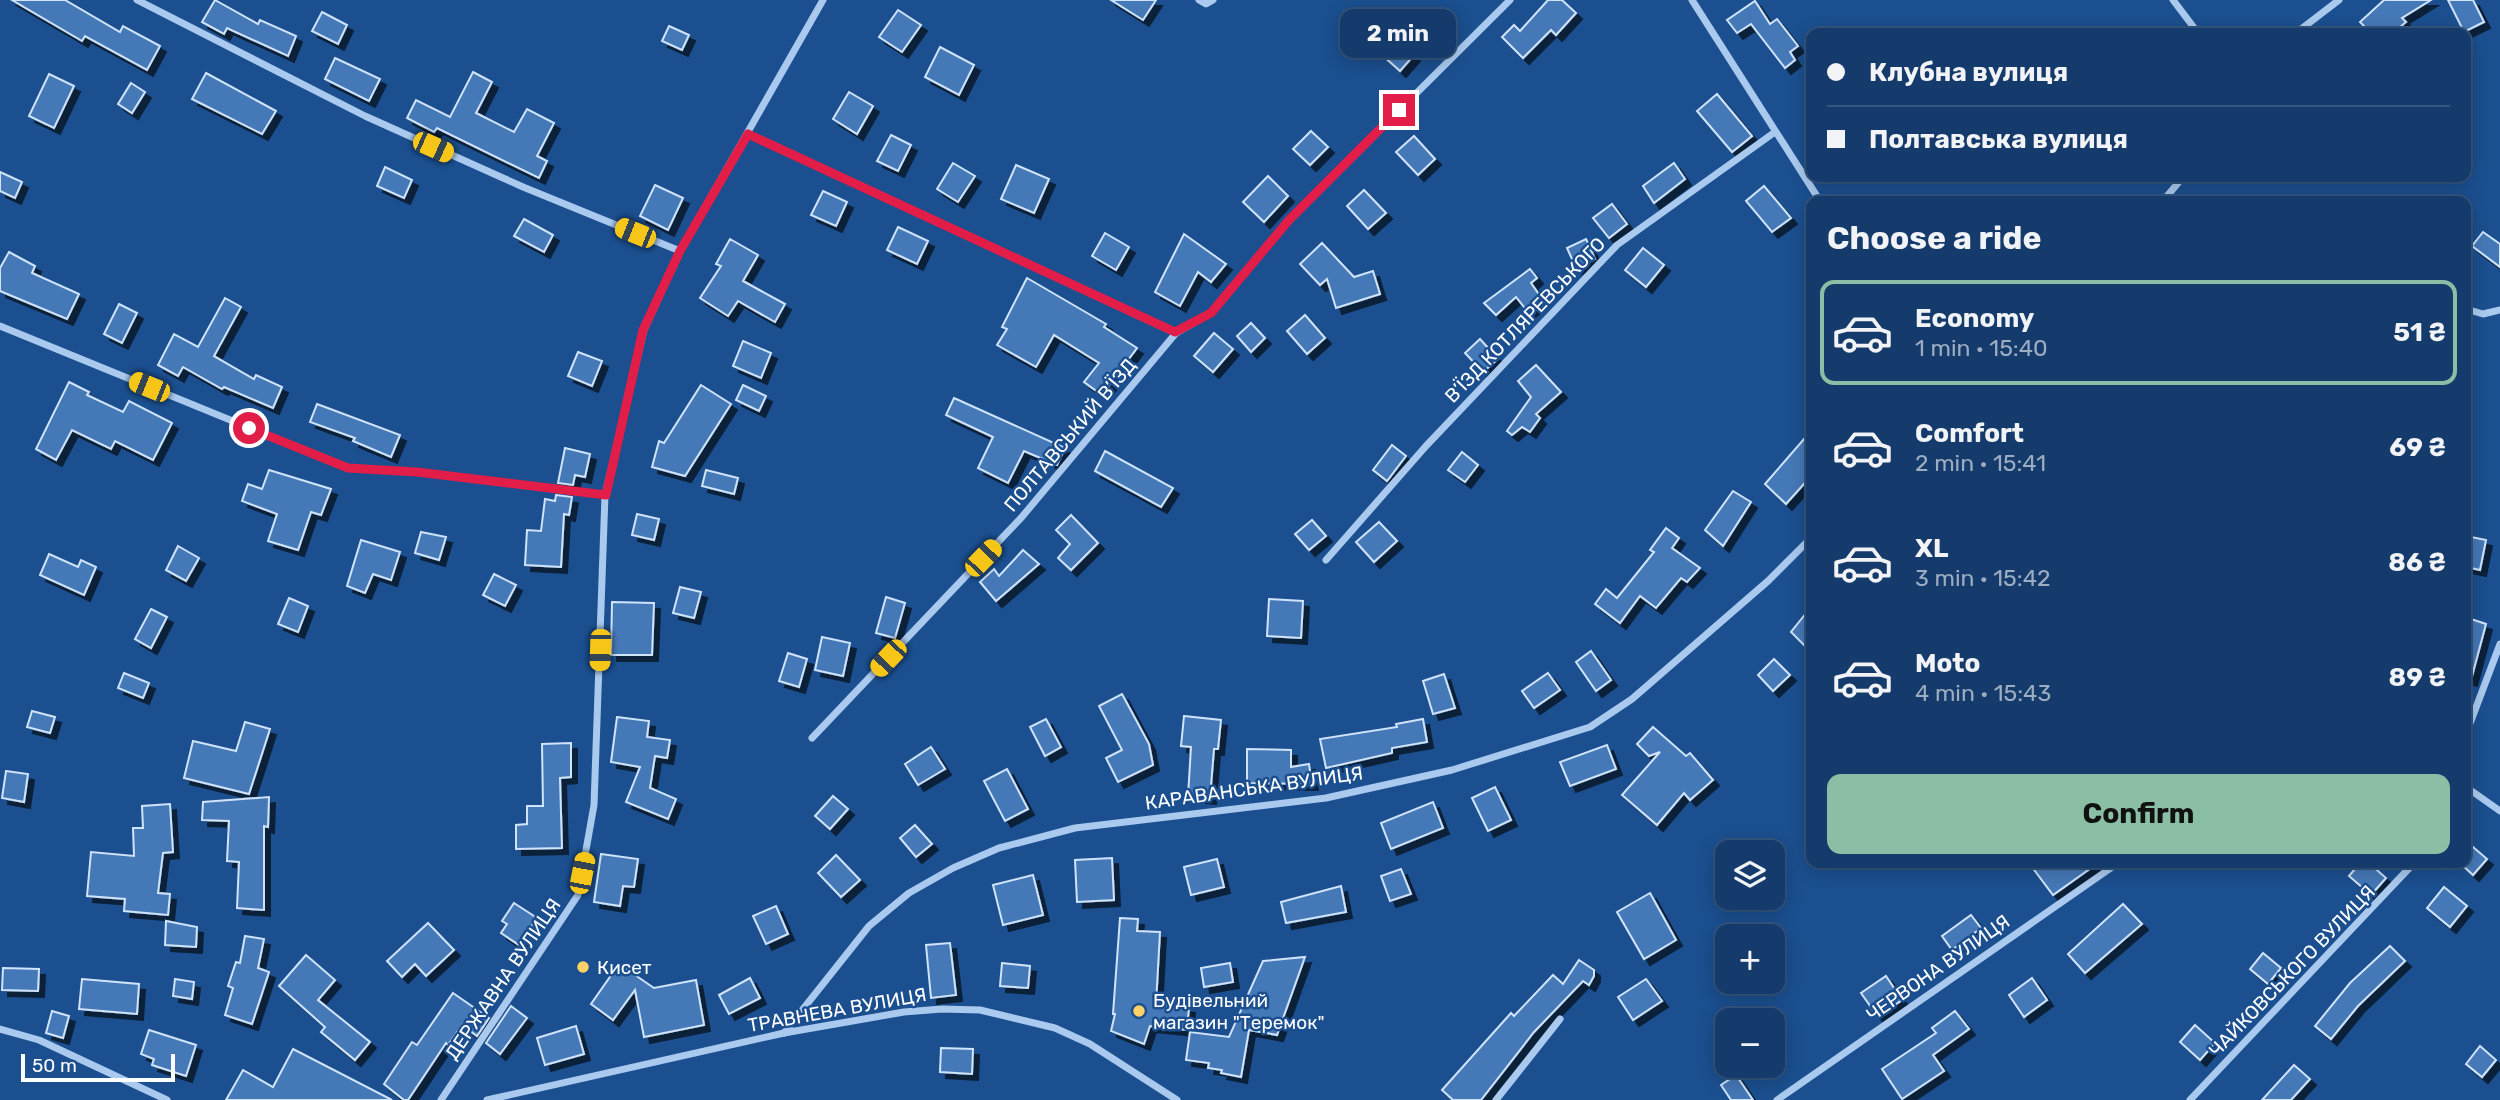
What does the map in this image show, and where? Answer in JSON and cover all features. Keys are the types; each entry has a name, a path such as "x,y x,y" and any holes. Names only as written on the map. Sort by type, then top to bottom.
{"street":[{"path":"136,0 365,116 523,187 680,251"},
{"path":"1199,0 1206,4 1213,0"},
{"path":"748,134 1175,332 1211,313 1289,220 1510,0"},
{"path":"1692,0 1806,180"},
{"path":"2173,0 2194,28"},
{"path":"2303,28 2339,0"},
{"name":"ДЕРЖАВНА ВУЛИЦЯ","path":"441,1100 578,895 594,805 606,495 643,330 680,251 748,134 819,1"},
{"name":"В’ЇЗД КОТЛЯРЕВСЬКОГО","path":"1326,560 1426,446 1617,245 1775,132"},
{"path":"2168,196 2179,182"},
{"path":"2471,310 2483,314 2500,310"},
{"path":"0,326 348,468 417,472 606,495"},
{"name":"ПОЛТАВСЬКИЙ В’ЇЗД","path":"812,738 1021,518 1175,332"},
{"name":"КАРАВАНСЬКА ВУЛИЦЯ","path":"783,1033 869,926 909,893 953,868 999,848 1075,828 1326,798 1452,769 1590,727 1632,699 1768,581 1806,543"},
{"path":"2471,721 2500,644"},
{"path":"2471,791 2500,811"},
{"name":"ЧЕРВОНА ВУЛИЦЯ","path":"1777,1100 2111,868"},
{"name":"ЧАЙКОВСЬКОГО ВУЛИЦЯ","path":"2190,1100 2409,868"},
{"name":"ТРАВНЕВА ВУЛИЦЯ","path":"487,1100 783,1033 904,1012 942,1009 993,1013 1055,1028 1090,1044 1177,1100"},
{"path":"1496,1100 1560,1019"},
{"path":"0,1029 38,1040 167,1100"}],"building":[{"path":"12,0 65,0 120,32 123,26 160,46 147,70 85,36 82,41"},
{"path":"215,0 258,24 260,20 296,36 288,56 227,28 224,34 202,22"},
{"path":"1111,0 1156,0 1143,20"},
{"path":"1548,0 1562,0 1576,13 1556,35 1551,30 1523,58 1502,37 1514,25 1520,31"},
{"path":"2384,0 2431,0 2402,18 2406,22 2399,28 2366,28 2360,22"},
{"path":"2448,0 2473,0 2484,22 2471,28 2462,28"},
{"path":"1755,1 1770,24 1777,19 1798,46 1790,52 1795,60 1785,68 1751,24 1737,33 1727,20"},
{"path":"898,10 921,25 902,52 879,37"},
{"path":"322,12 347,25 338,44 312,31"},
{"path":"669,26 689,35 682,50 662,41"},
{"path":"1385,30 1414,55 1400,71 1372,46"},
{"path":"940,47 974,65 959,95 925,77"},
{"path":"335,58 380,79 369,101 325,79"},
{"path":"473,72 492,82 476,113 514,132 527,109 554,123 537,156 547,161 539,178 437,128 434,132 407,118 416,100 450,117"},
{"path":"206,73 276,111 262,134 192,99"},
{"path":"49,74 74,86 54,128 29,116"},
{"path":"131,83 145,92 132,113 118,104"},
{"path":"849,92 873,106 857,134 833,119"},
{"path":"1717,94 1752,136 1732,152 1697,111"},
{"path":"1311,131 1328,147 1310,165 1293,149"},
{"path":"891,135 911,145 898,171 877,161"},
{"path":"1414,136 1435,159 1418,175 1396,152"},
{"path":"953,163 975,176 958,202 937,189"},
{"path":"1674,163 1685,179 1654,203 1643,186"},
{"path":"1016,165 1049,179 1034,213 1001,199"},
{"path":"385,167 412,180 404,198 377,186"},
{"path":"0,172 22,182 15,198 0,191"},
{"path":"1268,176 1288,196 1264,222 1243,202"},
{"path":"655,185 683,198 668,230 640,216"},
{"path":"1764,186 1791,218 1772,232 1746,201"},
{"path":"1364,190 1386,213 1368,229 1347,206"},
{"path":"823,191 847,202 836,226 811,215"},
{"path":"1612,204 1627,224 1609,238 1593,218"},
{"path":"524,219 553,235 544,252 514,236"},
{"path":"898,227 928,241 917,264 887,250"},
{"path":"2483,232 2500,244 2500,267 2472,246"},
{"path":"1105,233 1129,247 1116,270 1092,256"},
{"path":"1184,234 1226,264 1211,282 1198,272 1180,306 1155,292"},
{"path":"730,239 758,255 743,281 785,304 775,322 738,301 728,316 700,298 721,266 716,264"},
{"path":"1586,239 1595,259 1576,268 1567,248"},
{"path":"1322,243 1354,277 1373,271 1380,294 1336,308 1327,279 1320,285 1300,264"},
{"path":"1643,248 1664,265 1646,287 1625,270"},
{"path":"9,252 35,266 32,273 79,294 67,319 0,291 0,268"},
{"path":"1530,269 1537,278 1531,283 1543,300 1528,312 1516,297 1496,315 1484,303"},
{"path":"1027,278 1106,324 1104,327 1137,348 1102,395 1084,382 1099,363 1054,335 1036,367 997,345 1007,329 1002,327"},
{"path":"225,298 241,307 214,356 254,379 256,375 282,387 273,408 224,387 222,389 183,367 178,376 158,365 174,334 198,347"},
{"path":"119,304 137,313 122,343 104,334"},
{"path":"1305,315 1325,338 1307,354 1287,331"},
{"path":"1251,323 1265,338 1251,352 1237,336"},
{"path":"1214,333 1233,349 1213,372 1194,356"},
{"path":"1480,339 1498,359 1483,372 1465,353"},
{"path":"743,341 771,353 761,378 733,366"},
{"path":"578,352 602,361 592,386 568,376"},
{"path":"1536,365 1561,392 1536,414 1540,418 1530,432 1522,427 1512,435 1507,431 1531,397 1518,381"},
{"path":"69,382 89,392 87,395 123,412 129,401 172,423 153,460 115,441 111,449 72,430 56,460 36,449"},
{"path":"701,385 731,404 685,476 652,467 659,441 664,443"},
{"path":"743,385 766,396 759,411 736,400"},
{"path":"954,398 1065,448 1057,465 1024,451 1008,483 978,468 993,437 946,415"},
{"path":"317,404 400,435 391,457 353,441 355,438 310,422"},
{"path":"1806,437 1806,482 1786,504 1765,484"},
{"path":"1392,445 1406,456 1387,481 1373,470"},
{"path":"565,448 590,454 585,477 575,475 573,485 558,483"},
{"path":"1105,451 1173,488 1161,507 1095,471"},
{"path":"1462,452 1478,465 1465,482 1448,470"},
{"path":"269,470 331,489 321,515 311,512 298,550 268,541 277,514 242,501 248,484 262,489"},
{"path":"706,470 738,478 734,494 702,486"},
{"path":"1733,491 1751,502 1723,546 1705,530"},
{"path":"556,495 572,497 569,515 564,514 561,567 525,565 527,530 541,531 545,499 555,501"},
{"path":"637,514 659,519 654,540 632,535"},
{"path":"1071,515 1098,543 1071,570 1058,558 1070,544 1056,530"},
{"path":"1312,520 1326,536 1309,550 1295,534"},
{"path":"1379,522 1397,541 1374,562 1356,542"},
{"path":"1666,528 1679,538 1672,548 1700,568 1687,582 1681,578 1656,608 1640,596 1620,623 1595,604 1606,589 1617,598 1654,552 1650,550"},
{"path":"421,532 446,537 439,560 415,553"},
{"path":"2471,537 2486,540 2480,570 2471,568"},
{"path":"361,540 400,552 391,580 373,574 365,593 347,586"},
{"path":"178,546 199,558 186,581 166,570"},
{"path":"1023,550 1039,564 996,601 980,582 994,569 999,576"},
{"path":"49,554 78,567 81,560 96,567 84,595 40,575"},
{"path":"494,574 516,585 505,606 483,595"},
{"path":"680,587 701,592 694,618 673,613"},
{"path":"886,597 905,603 895,638 876,633"},
{"path":"289,598 308,606 298,632 278,624"},
{"path":"1269,599 1303,601 1301,638 1267,636"},
{"path":"612,602 654,603 652,655 611,655"},
{"path":"151,609 167,617 151,648 135,639"},
{"path":"1806,613 1806,647 1791,632"},
{"path":"2471,619 2486,624 2471,680"},
{"path":"822,637 850,643 843,676 815,670"},
{"path":"1591,651 1611,680 1596,691 1576,662"},
{"path":"788,653 807,659 799,687 779,681"},
{"path":"1774,659 1790,675 1773,691 1758,675"},
{"path":"124,673 149,683 143,698 118,688"},
{"path":"1548,673 1560,690 1534,708 1522,691"},
{"path":"1444,674 1455,708 1433,714 1423,681"},
{"path":"1122,694 1149,744 1153,765 1118,782 1106,758 1122,750 1099,706"},
{"path":"32,711 55,717 50,733 27,727"},
{"path":"1184,716 1221,720 1218,749 1214,749 1210,798 1188,796 1191,747 1181,746"},
{"path":"617,717 649,721 647,737 670,740 667,758 655,756 650,788 676,799 668,819 626,802 640,767 611,762"},
{"path":"1046,719 1061,747 1045,756 1030,727"},
{"path":"1423,719 1427,742 1392,748 1392,753 1326,768 1320,739 1397,727 1396,724"},
{"path":"245,722 270,729 249,794 184,778 193,741 236,751"},
{"path":"1653,727 1686,756 1690,753 1713,780 1690,800 1684,793 1657,825 1622,795 1660,752 1649,756 1637,744"},
{"path":"571,743 571,777 560,778 562,848 516,849 516,825 527,824 527,806 543,806 542,744"},
{"path":"1607,745 1616,769 1570,786 1560,762"},
{"path":"931,747 945,769 918,785 905,764"},
{"path":"1247,749 1291,750 1291,767 1309,764 1312,784 1247,783"},
{"path":"1007,769 1028,809 1005,821 984,781"},
{"path":"6,771 28,774 24,802 2,798"},
{"path":"1495,787 1511,820 1488,831 1472,798"},
{"path":"833,796 848,809 830,829 815,816"},
{"path":"269,797 268,827 264,826 264,910 237,908 239,862 227,861 229,821 202,820 203,802"},
{"path":"1433,802 1443,828 1391,849 1381,823"},
{"path":"170,804 173,852 163,853 158,893 170,894 168,915 124,911 125,899 87,896 91,852 134,856 133,828 143,828 142,806"},
{"path":"915,825 932,844 916,857 900,838"},
{"path":"2473,847 2487,859 2473,875 2465,868 2471,868"},
{"path":"601,854 638,859 634,887 623,886 620,906 594,902"},
{"path":"836,855 860,880 841,897 818,873"},
{"path":"1112,858 1114,900 1077,902 1075,860"},
{"path":"1217,859 1224,887 1191,895 1184,867"},
{"path":"2033,868 2091,868 2053,895"},
{"path":"2356,868 2375,868 2386,878 2371,895 2349,876"},
{"path":"1401,869 1411,894 1390,901 1381,876"},
{"path":"1033,875 1043,915 1003,925 993,885"},
{"path":"1341,886 1346,912 1286,923 1281,902"},
{"path":"2444,887 2467,906 2450,927 2427,908"},
{"path":"1650,893 1676,940 1644,959 1617,912"},
{"path":"514,903 537,918 519,945 501,933 507,924 502,921"},
{"path":"2123,904 2142,924 2085,973 2068,954"},
{"path":"776,906 788,934 766,944 753,916"},
{"path":"1971,915 1981,928 1952,950 1942,936"},
{"path":"1120,918 1138,919 1137,931 1160,932 1156,1004 1189,1007 1187,1030 1150,1026 1144,1044 1111,1031 1115,1014"},
{"path":"166,921 197,927 196,947 165,945"},
{"path":"428,923 454,950 426,976 415,964 402,977 387,961"},
{"path":"245,936 264,939 258,968 269,972 252,1024 225,1015 233,988 228,986 236,962 240,963"},
{"path":"950,943 956,995 931,998 926,945"},
{"path":"2390,946 2405,961 2358,1006 2331,1039 2315,1026 2350,983"},
{"path":"2263,953 2281,968 2268,984 2250,969"},
{"path":"306,955 335,980 318,1000 370,1042 355,1060 321,1032 325,1027 279,986"},
{"path":"1305,957 1277,1035 1249,1030 1241,1077 1208,1068 1209,1063 1186,1060 1190,1032 1229,1037 1263,961"},
{"path":"1579,960 1594,970 1589,985 1583,981 1534,1032 1481,1100 1453,1100 1442,1090 1511,1013 1514,1016 1553,975 1563,984"},
{"path":"1002,963 1030,966 1028,988 1000,986"},
{"path":"1230,963 1233,982 1204,987 1201,968"},
{"path":"619,964 654,988 696,980 704,1025 644,1037 635,990 613,1020 591,1004"},
{"path":"3,968 39,969 38,991 2,990"},
{"path":"1886,976 1902,1000 1878,1017 1861,993"},
{"path":"750,978 760,998 729,1014 719,995"},
{"path":"2032,978 2047,1000 2024,1017 2009,995"},
{"path":"82,979 139,984 137,1014 79,1009"},
{"path":"175,979 194,982 192,999 173,996"},
{"path":"1646,979 1662,1001 1633,1020 1618,997"},
{"path":"453,993 489,1018 477,1036 462,1025 448,1045 446,1043 408,1100 404,1100 384,1084 412,1042 417,1045"},
{"path":"511,1006 527,1018 500,1054 486,1043"},
{"path":"52,1011 69,1016 63,1038 46,1033"},
{"path":"1955,1011 1969,1029 1933,1055 1944,1071 1902,1099 1882,1069 1936,1033 1932,1028"},
{"path":"2195,1025 2215,1043 2200,1060 2180,1042"},
{"path":"576,1026 584,1054 545,1065 537,1038"},
{"path":"149,1030 196,1045 186,1076 152,1065 154,1059 141,1054"},
{"path":"2480,1046 2496,1060 2482,1077 2466,1064"},
{"path":"941,1048 973,1049 972,1074 940,1072"},
{"path":"293,1049 392,1100 226,1100 243,1070 273,1087"},
{"path":"2294,1065 2310,1079 2291,1100 2262,1100"},
{"path":"1732,1078 1738,1078 1753,1100 1731,1100 1721,1085"}],"place":[{"name":"Кисет","path":"583,967"},
{"name":"Будівельний магазин \"Теремок\"","path":"1139,1011"}],"route":[{"path":"249,428 348,468 417,472 606,495 643,330 680,251 748,134 1175,332 1211,313 1289,220 1399,110"}]}
